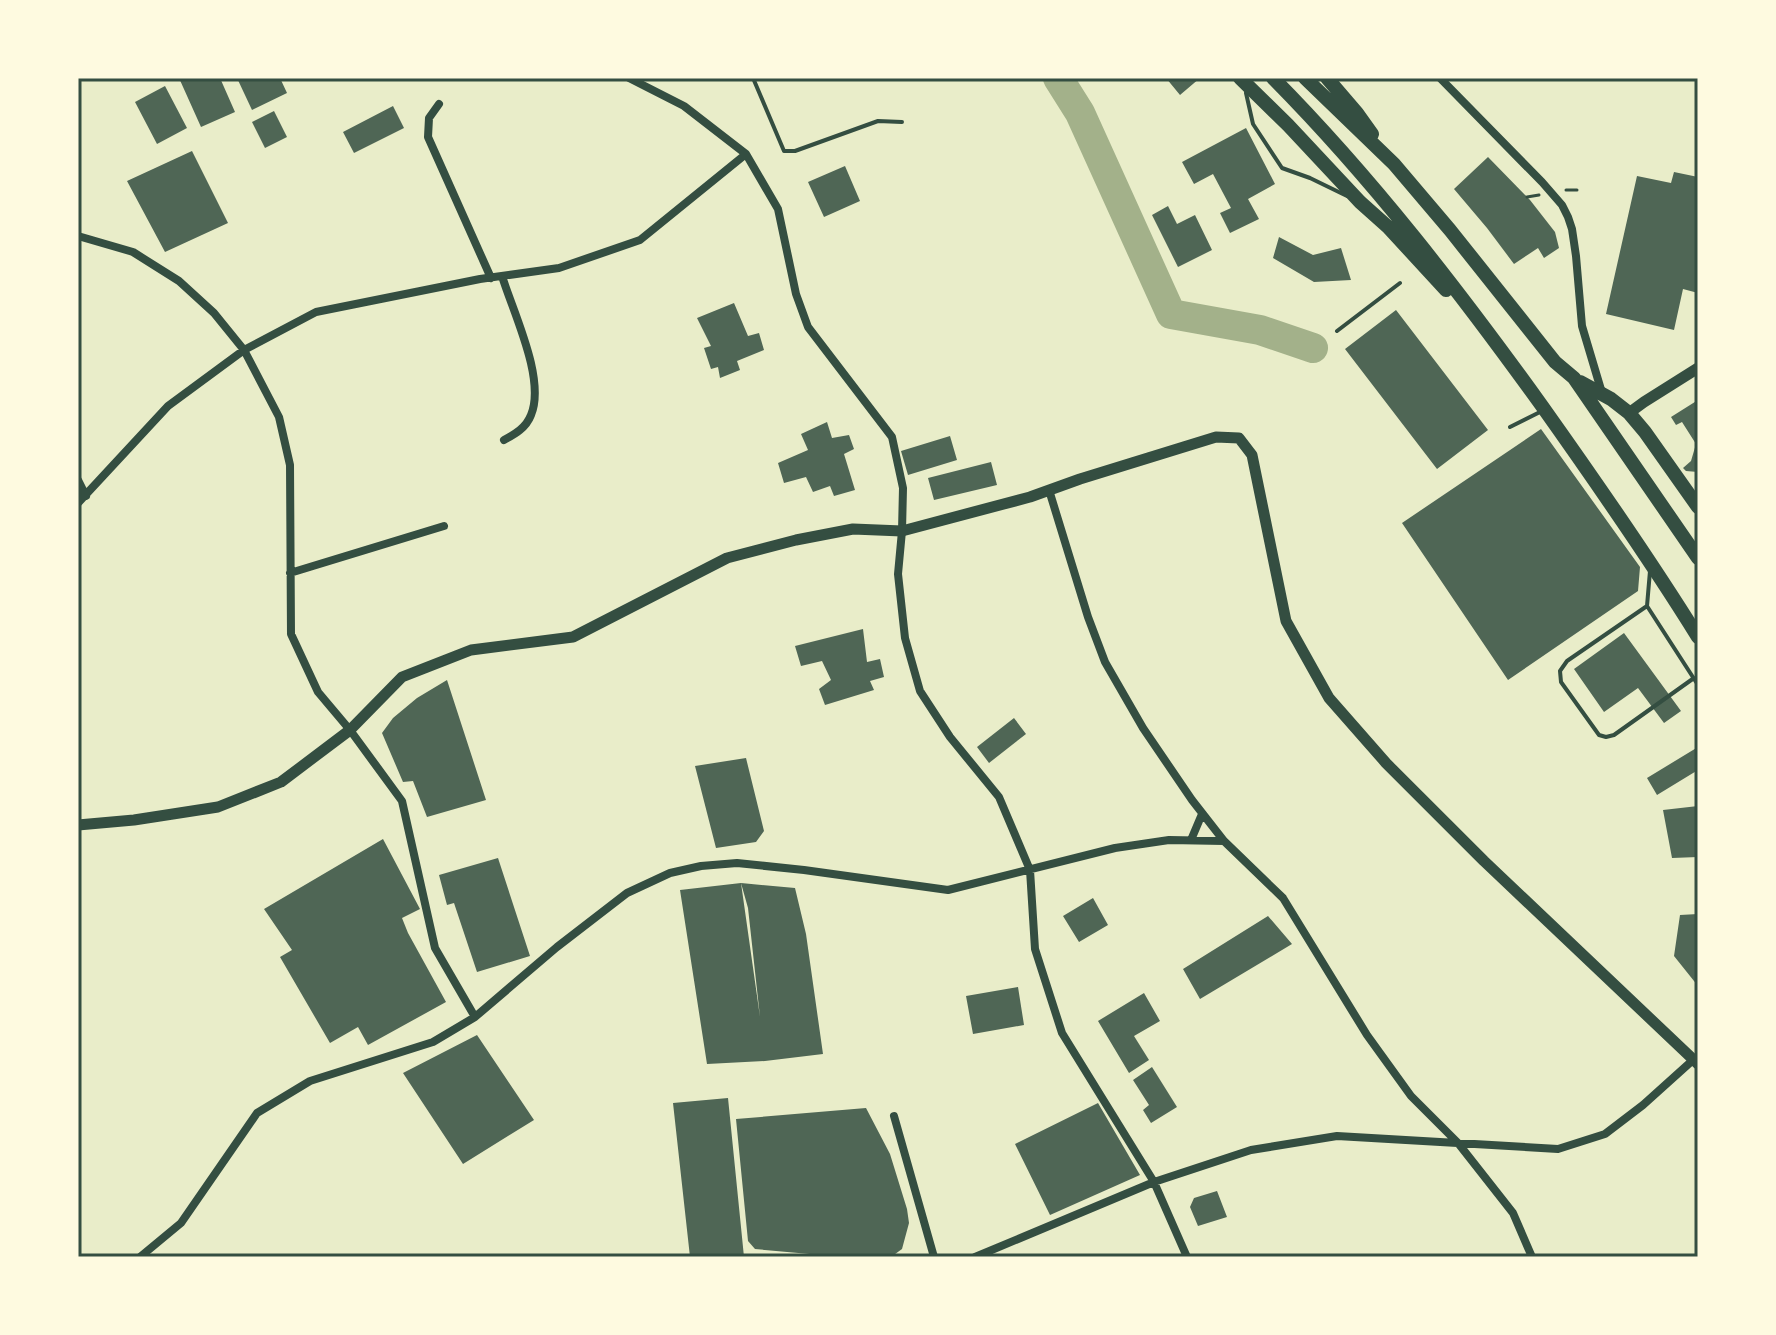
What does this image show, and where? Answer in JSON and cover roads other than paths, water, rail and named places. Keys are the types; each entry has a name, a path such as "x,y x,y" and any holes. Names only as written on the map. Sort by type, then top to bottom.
{"highway":[{"path":"1273,78 1381,196 1501,349 1567,440 1698,637"},
{"path":"1305,78 1394,164"},
{"path":"1327,78 1555,362 1629,413 1698,507"},
{"path":"1244,80 1360,202 1388,227 1501,349"},
{"path":"1574,378 1698,558"}],"street":[{"path":"629,78 684,106 746,154 778,209 796,294 808,327 892,437 903,488 898,574 905,638 920,691 950,737 999,797 1030,870 1035,949 1062,1033 1154,1182 1187,1257"},
{"path":"1440,78 1562,205 1572,229 1582,326 1602,394"},
{"path":"439,104 429,118 428,137 491,278"},
{"path":"78,503 168,406 244,350 316,312 559,268 640,240 746,154"},
{"path":"78,236 133,252 179,281 214,313 244,350 279,417 290,465 291,634 318,692 402,801 435,948 475,1017"},
{"path":"502,276 530,353 535,398 531,417 520,431 504,440"},
{"path":"1629,413 1698,368"},
{"path":"78,825 218,807 281,782 350,730 402,677 471,650 573,637 727,558 853,529 902,531 1030,497 1216,437 1239,438 1252,455 1286,621 1329,698 1386,763 1462,839 1695,1062 1605,1134 1558,1149 1337,1136 1251,1150 1154,1182 975,1257"},
{"path":"78,480 86,496"},
{"path":"1049,490 1105,662 1143,728 1224,841 1283,898 1367,1035 1411,1096 1458,1143 1513,1213 1532,1257"},
{"path":"290,573 444,526"},
{"path":"1191,840 1202,814"},
{"path":"140,1257 181,1223 257,1113 310,1081 433,1042 475,1017 557,947 627,893 670,873 737,863 948,890 1115,848 1169,840 1224,841"},
{"path":"894,1116 934,1257"}],"lane":[{"path":"753,78 784,151 795,151 878,121 902,122"},
{"path":"1244,80 1253,124 1282,168 1360,202"},
{"path":"1337,331 1400,283"},
{"path":"1510,427 1545,410"},
{"path":"1650,565 1647,606 1698,685"},
{"path":"1647,606 1567,661 1560,671 1561,682 1599,735 1606,737 1614,735 1694,678"}],"waterway":[{"path":"1058,78 1080,113 1171,314 1260,330 1313,348"}]}
